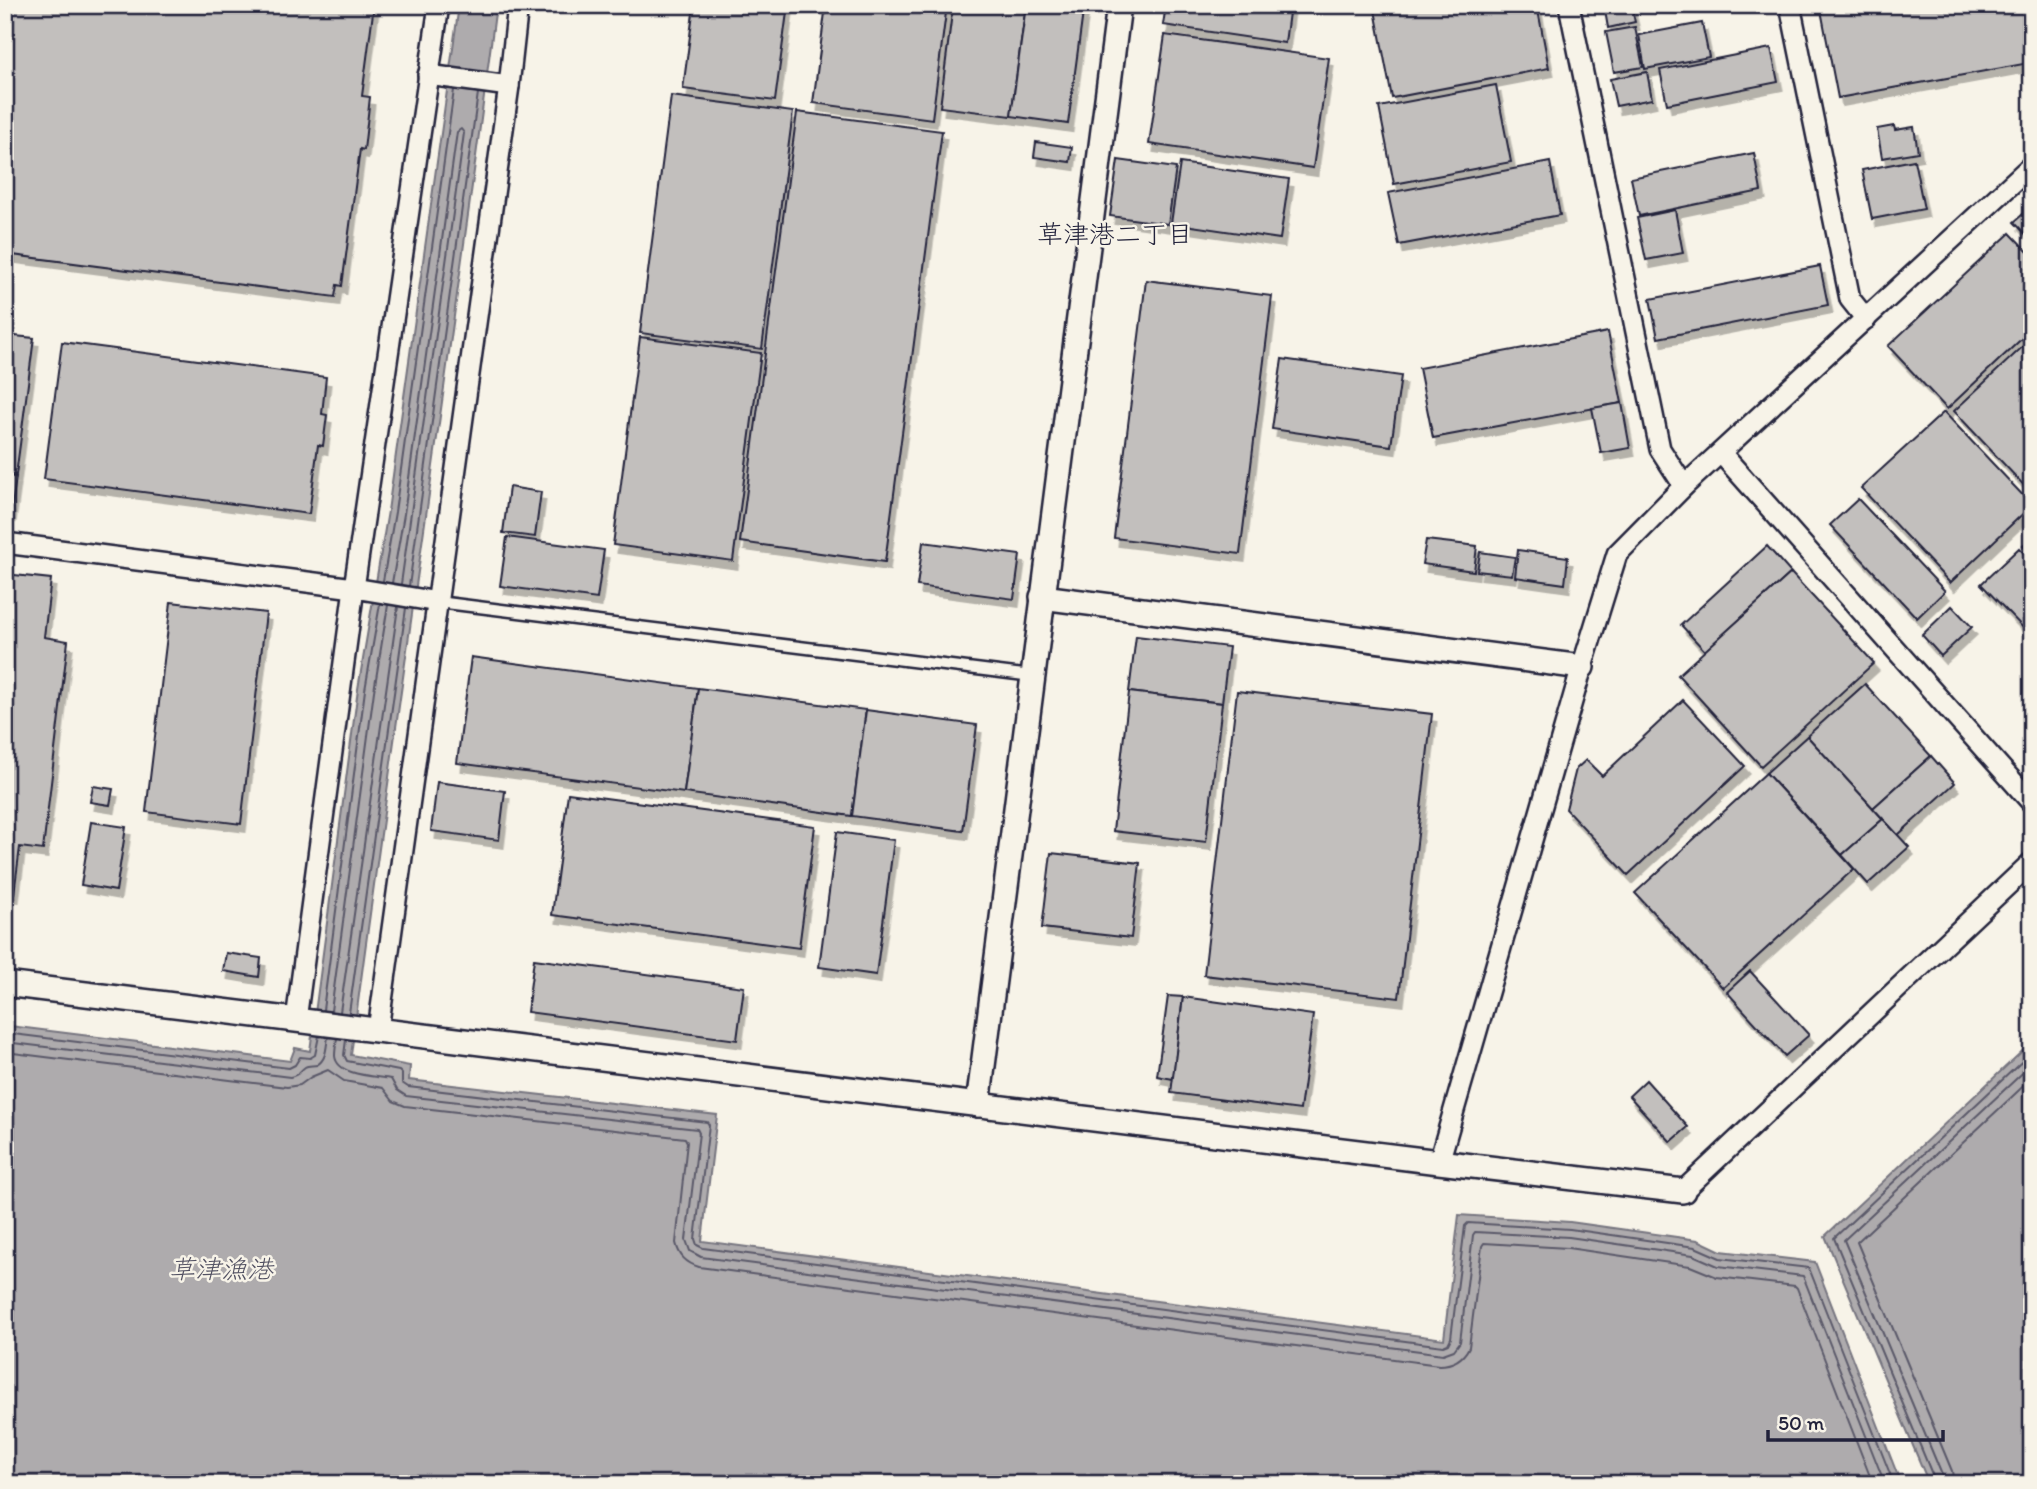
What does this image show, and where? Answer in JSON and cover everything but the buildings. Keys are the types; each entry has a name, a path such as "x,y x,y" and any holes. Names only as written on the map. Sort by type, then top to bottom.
{"street":[{"path":"301,1020 437,76 439,5"},
{"path":"371,1029 500,85 518,5"},
{"path":"978,1105 1118,5"},
{"path":"1569,5 1660,449 1684,486"},
{"path":"1790,5 1850,299 1866,319"},
{"path":"437,76 500,85"},
{"path":"1439,1162 1617,554 1684,486 2032,165"},
{"path":"1721,453 2032,803"},
{"path":"5,543 362,589 431,601"},
{"path":"1042,597 1582,667"},
{"path":"5,984 1683,1191 2032,862"}],"lane":[{"path":"431,601 1033,676"}],"water":[{"name":"草津漁港","path":"459,5 496,5 351,1055 410,1066 409,1080 717,1115 702,1241 1444,1339 1459,1215 1570,1222 1698,1240 1721,1251 1815,1262 1901,1484 5,1484 5,1027 290,1061 295,1048 310,1051 358,689 388,511"},
{"path":"2032,1042 2032,1484 1929,1484 1825,1236"}],"district":[{"name":"草津港二丁目","path":"1115,234"}]}
